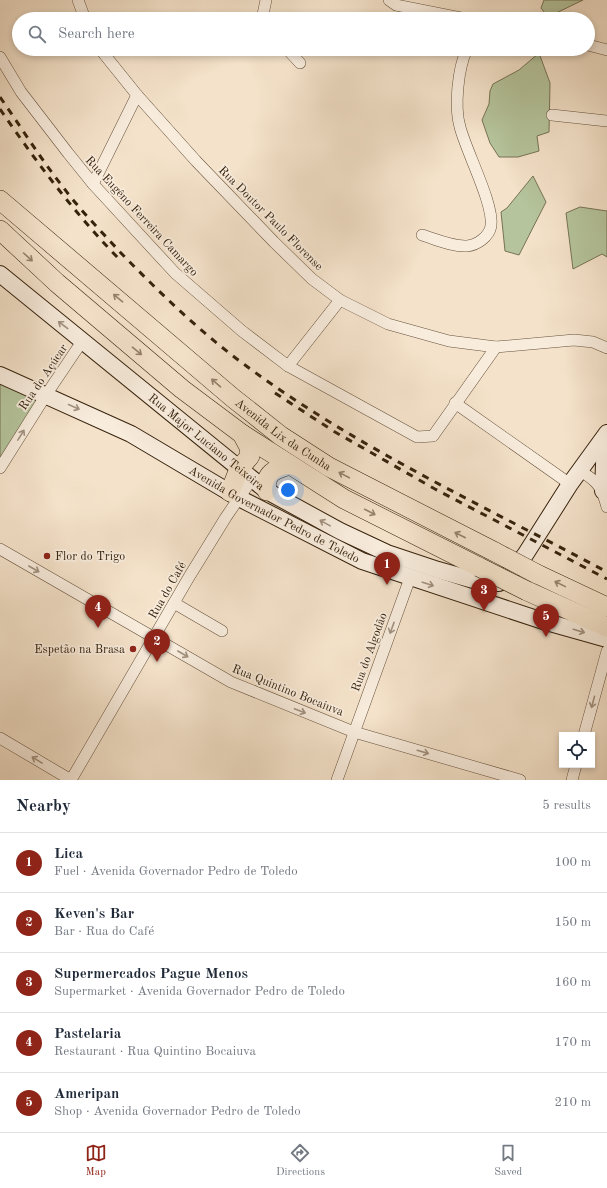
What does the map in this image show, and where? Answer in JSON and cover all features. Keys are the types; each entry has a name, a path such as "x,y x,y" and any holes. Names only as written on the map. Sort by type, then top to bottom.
{"highway":[{"name":"Avenida Lix da Cunha","path":"0,200 281,436 329,467 537,574 607,607"},
{"name":"Avenida Lix da Cunha","path":"0,230 57,283 182,389 242,434 290,466 344,498 479,567 607,628"},
{"path":"234,495 245,474 250,451 242,434"},
{"path":"267,491 266,485 270,473 274,470 290,466"}],"main road":[{"name":"Rua Major Luciano Teixeira","path":"0,274 267,491 340,531 387,553 484,583 499,583 504,580 526,555 570,484"},
{"name":"Avenida Governador Pedro de Toledo","path":"0,375 131,434 234,495 362,561 544,621 607,639"},
{"path":"570,484 606,434"},
{"path":"603,491 606,434"},
{"name":"Rua Major Luciano Teixeira","path":"362,561 438,570"}],"street":[{"path":"78,0 82,12"},
{"path":"263,12 266,0"},
{"path":"389,0 396,5 431,12"},
{"path":"595,47 607,50"},
{"name":"Rua Doutor Paulo Florense","path":"106,56 137,95 196,162 312,279 340,300 388,324 419,334 449,341 496,347 574,340 593,342 607,348"},
{"path":"294,56 300,63"},
{"path":"422,235 466,246 477,243 484,238 489,233 491,226 489,207 459,126 457,108 459,80 465,56"},
{"name":"Rua Eugêno Ferreira Camargo","path":"0,57 38,115 93,184 175,273 237,327 288,366 417,437 433,436 455,404"},
{"path":"93,184 137,95"},
{"path":"552,115 607,122"},
{"path":"288,366 340,300"},
{"name":"Rua do Açúcar","path":"0,468 83,340"},
{"path":"496,347 455,404 570,484"},
{"path":"580,471 588,476 603,491 607,507"},
{"name":"Rua do Café","path":"71,780 154,638 234,495"},
{"name":"Rua Quintino Bocaiuva","path":"0,549 231,682 354,732 520,780"},
{"name":"Rua do Algodão","path":"337,780 410,578"},
{"path":"174,603 222,631"},
{"path":"585,732 607,651"},
{"path":"0,738 71,780"},
{"path":"572,780 575,768"}],"green space":[{"path":"544,0 583,0 558,12 544,12 541,8"},
{"path":"535,56 540,56 550,83 549,132 537,136 539,151 518,157 499,157 490,143 482,120 489,104 490,91 493,84 519,70"},
{"path":"533,176 546,202 519,255 505,251 501,212 507,208"},
{"path":"580,207 607,211 607,257 602,254 573,269 566,213"},
{"path":"0,381 39,399 0,462"}],"railway":[{"path":"0,97 38,154 70,196 91,220 120,252 165,297 228,352 287,395 331,423 468,500 607,572"},
{"path":"0,109 57,188 121,261"},
{"path":"275,393 335,432 435,489 607,579"}],"place":[{"name":"Flor do Trigo","path":"47,556"},
{"name":"Lica","path":"387,585"},
{"name":"Supermercados Pague Menos","path":"484,611"},
{"name":"Pastelaria","path":"98,628"},
{"name":"Ameripan","path":"546,637"},
{"name":"Espetão na Brasa","path":"133,649"},
{"name":"Keven's Bar","path":"157,662"}]}
